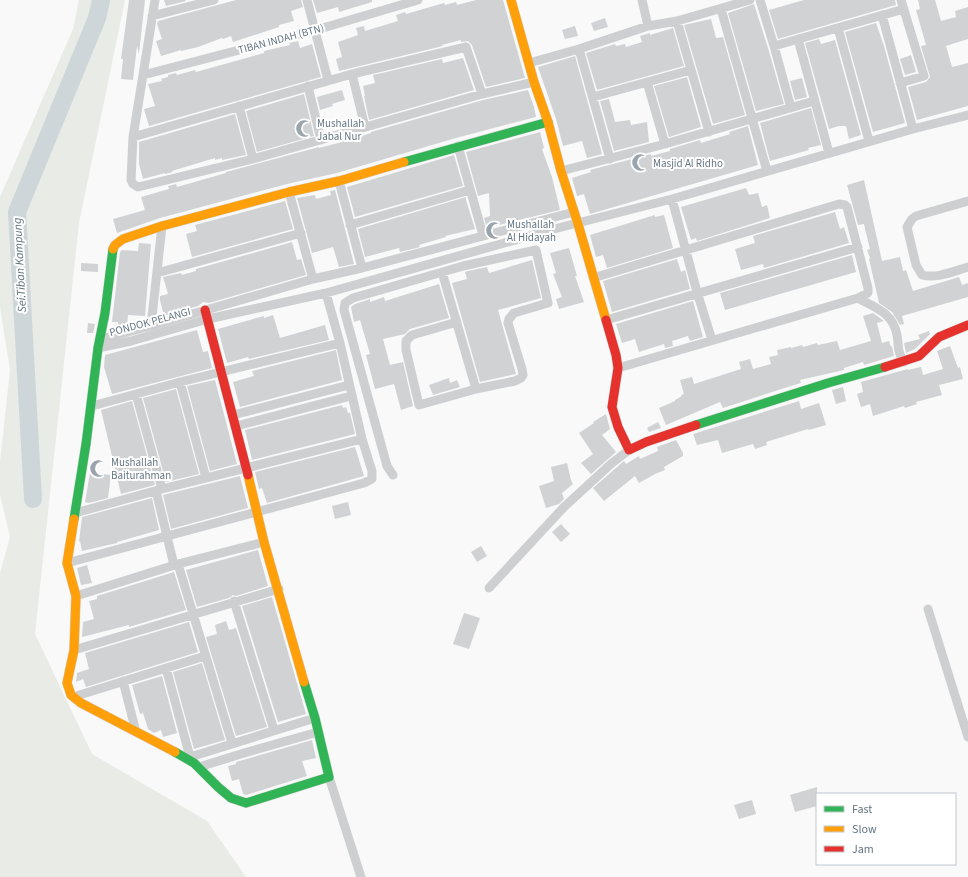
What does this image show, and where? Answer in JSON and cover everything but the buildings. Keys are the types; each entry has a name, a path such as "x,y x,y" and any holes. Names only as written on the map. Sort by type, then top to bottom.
{"street":[{"path":"155,0 133,136 131,180 132,184 138,186 253,159 482,94 534,82"},
{"path":"152,16 214,0"},
{"path":"307,0 328,80"},
{"name":"TIBAN INDAH (BTN)","path":"143,75 316,30 418,0"},
{"path":"511,0 534,82 548,122 561,171 616,355 618,368 612,407 618,427 629,450"},
{"path":"642,0 648,26"},
{"path":"529,63 579,49 648,26 677,21 750,0"},
{"path":"760,0 791,108"},
{"path":"774,46 882,15 903,5 924,76 900,83"},
{"path":"721,9 767,171"},
{"path":"882,15 913,129"},
{"path":"677,21 709,132"},
{"path":"838,28 869,141"},
{"path":"798,40 829,153"},
{"path":"133,136 328,80 466,47 482,94"},
{"path":"579,49 610,159"},
{"path":"593,97 692,70"},
{"path":"352,74 365,127"},
{"path":"647,82 665,144"},
{"path":"308,86 321,140"},
{"path":"561,171 709,132 814,101"},
{"path":"239,106 253,159"},
{"name":"PONDOK PELANGI","path":"67,564 92,406 98,348 131,341 207,314 324,293 672,200 869,141 968,115"},
{"path":"98,348 105,313 112,250 115,245 123,239 162,226 289,192 339,181 458,146 548,122"},
{"path":"458,146 483,235"},
{"path":"339,181 362,268"},
{"path":"350,225 470,190"},
{"path":"289,192 316,278 324,293 340,344 362,439 372,470 372,479 368,482 67,564 76,596 74,650 67,683 73,697 136,732 188,757 217,786 238,802 246,803 329,777"},
{"path":"672,200 697,292 712,340"},
{"path":"968,201 916,216 907,227 916,265 922,275 929,277 935,276 968,267"},
{"path":"594,278 839,204 847,207 858,246 868,290 865,295 668,352 647,361 618,368"},
{"path":"101,338 207,314 316,278 362,268 574,212"},
{"path":"151,326 162,226"},
{"path":"157,273 301,233"},
{"path":"606,320 697,292 858,246"},
{"path":"393,476 387,466 344,306 345,303 353,298 463,266 536,250 548,303 514,313 509,319 508,323 522,369 522,378 419,405 406,350 406,341 412,335 457,322"},
{"path":"460,256 463,266"},
{"path":"442,272 476,389"},
{"path":"858,298 888,314 897,336 899,355 904,362"},
{"path":"207,314 258,511 264,542 315,718 329,777 361,877"},
{"path":"489,588 564,507 612,463 629,450 646,442 710,420 828,383 904,362 919,356 939,337 950,331 968,325"},
{"path":"92,406 180,382 340,344"},
{"path":"180,382 206,478"},
{"path":"233,415 349,385"},
{"path":"136,394 159,490 167,537 194,614 205,656 232,743"},
{"path":"236,426 352,396"},
{"path":"75,513 159,490 362,439"},
{"path":"76,596 176,565 264,542"},
{"path":"74,650 278,588"},
{"path":"234,601 274,730"},
{"path":"928,609 968,737"},
{"path":"73,697 205,656"},
{"path":"166,668 188,757"},
{"path":"123,682 136,732"},
{"path":"188,757 315,718"},
{"path":"199,767 318,732"}],"shaded area":[{"path":"79,0 125,0 79,223 35,634 92,754 207,821 246,877 0,877 0,573 10,537 0,495 0,462 10,370 0,307 0,197 73,29"}],"waterway":[{"name":"Sei.Tiban Kampung","path":"33,499 17,212 97,18 101,0"}],"traffic: fast":[{"path":"404,162 548,122"},
{"path":"74,519 86,444 98,348 105,313 113,249"},
{"path":"696,425 828,383 885,367"},
{"path":"175,752 194,763 231,798 246,803 329,777 315,718 304,682"}],"traffic: slow":[{"path":"511,0 534,82 548,122 561,171 606,320"},
{"path":"113,249 115,245 123,239 162,226 289,192 339,181 404,162"},
{"path":"248,475 264,542 304,682"},
{"path":"74,519 67,563 76,596 74,650 67,683 71,695 81,703 175,752"}],"traffic: jam":[{"path":"205,310 248,475"},
{"path":"606,320 616,355 618,368 612,407 618,427 629,450 646,442 696,425"},
{"path":"885,367 919,356 939,337 968,325"}],"place":[{"name":"Mushallah Jabal Nur","path":"304,129"},
{"name":"Masjid Al Ridho","path":"640,163"},
{"name":"Mushallah Al Hidayah","path":"494,230"},
{"name":"Mushallah Baiturahman","path":"98,468"}]}
